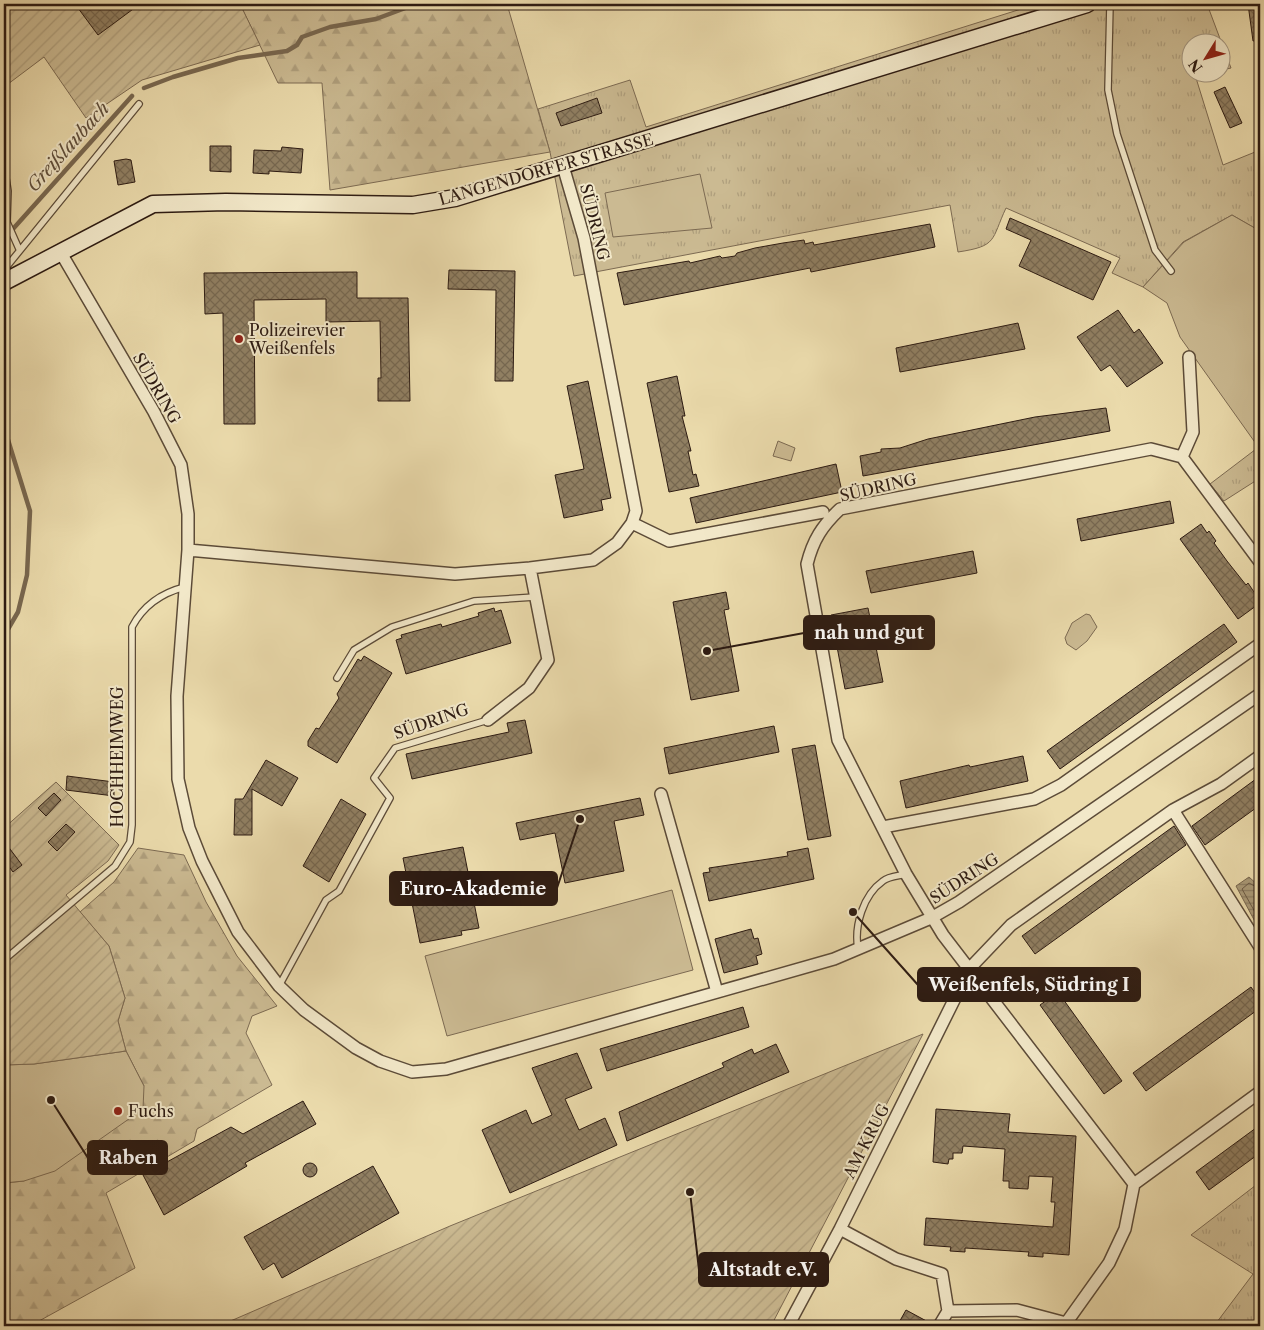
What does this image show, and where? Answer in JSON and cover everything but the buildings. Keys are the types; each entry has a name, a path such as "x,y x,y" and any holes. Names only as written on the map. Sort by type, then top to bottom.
{"street":[{"name":"LANGENDORFER STRASSE","path":"4,282 153,204 226,202 413,205 455,198 1087,4"},
{"name":"SÜDRING","path":"563,166 584,238 636,511 632,522 669,541 824,512"},
{"name":"SÜDRING","path":"61,253 154,412 180,465 188,514 188,550 176,696 178,778 189,828 202,861 238,932 278,986 304,1010 356,1048 380,1061 412,1072 446,1069 802,969 858,949 931,918 979,890 1260,694"},
{"path":"1189,357 1193,432 1182,457 1260,562"},
{"name":"SÜDRING","path":"1134,1184 931,918 906,874 838,740 807,564 812,542 825,524 840,509 1151,449 1182,457"},
{"path":"188,550 455,574 530,568 593,560 617,544 632,522"},
{"name":"SÜDRING","path":"488,720 530,688 548,660 530,568"},
{"path":"883,828 1034,799 1061,785 1260,644"},
{"path":"970,968 1012,925 1173,810 1221,784 1260,756"},
{"path":"660,794 717,992"},
{"path":"1173,810 1260,947"},
{"name":"AM KRUG","path":"788,1326 840,1229 970,968"},
{"path":"948,1311 1018,1310 1065,1325 1109,1263 1125,1229 1134,1184 1260,1092"},
{"path":"840,1229 896,1258 942,1274 948,1311 939,1326"}],"lane":[{"path":"1110,4 1108,90 1117,134 1155,250 1171,271"},
{"path":"4,270 19,249 140,104"},
{"path":"4,166 8,191 7,222 19,249"},
{"name":"HOCHHEIMWEG","path":"4,960 115,866 130,842 132,825 132,627 139,613 158,598 171,590 185,587"},
{"path":"337,678 354,650 392,627 474,601 535,597"},
{"name":"SÜDRING","path":"278,986 326,900 339,891 390,798 374,778 395,748 488,720"},
{"path":"858,949 857,924 875,888 885,879 906,874"}],"green space":[{"path":"4,4 240,4 260,45 142,80 86,118 44,57 4,87"},
{"path":"240,4 507,4 550,152 330,190 322,83 278,83"},
{"path":"1037,4 1207,4 1217,32 1182,32 1182,82 1197,82 1223,165 1260,150 1260,231 1232,215 1183,242 1143,287 1112,273 1120,258 1006,208 995,234 987,244 971,250 958,252 950,205 574,276 550,152 538,109 630,80 646,127"},
{"path":"700,174 712,228 613,237 605,193"},
{"path":"1232,215 1260,231 1259,448 1180,337 1167,303 1143,287 1184,242"},
{"path":"778,441 795,448 791,461 773,456"},
{"path":"1260,446 1260,478 1224,501 1210,484"},
{"path":"1086,614 1090,615 1097,627 1087,641 1076,650 1067,644 1065,638 1072,623"},
{"path":"56,782 119,845 108,861 66,895 109,946 125,998 118,1021 126,1051 34,1064 4,1065 4,828"},
{"path":"138,848 184,855 206,902 237,956 277,1006 252,1016 246,1033 272,1085 197,1129 194,1141 106,1193 135,1268 30,1326 4,1326 4,1183 24,1181 144,1086 126,1051 118,1021 125,998 109,946 80,912 114,882"},
{"path":"672,890 693,970 447,1036 425,956"},
{"path":"923,1034 771,1326 219,1326 450,1226"},
{"path":"126,1051 144,1086 143,1109 55,1171 24,1181 4,1183 4,1065 34,1064"},
{"path":"1260,1182 1260,1326 1214,1326 1253,1274 1191,1235"}],"water":[{"path":"1249,877 1260,887 1260,931 1236,886"}],"waterway":[{"name":"Greißlaubach","path":"144,88 173,77 238,58 287,51 297,45 302,37 330,27 376,19 416,4"},
{"name":"Greißlaubach","path":"4,239 132,96"},
{"name":"Greißlaubach","path":"4,427 30,511 27,575 18,612 4,636"}],"place":[{"name":"Polizeirevier Weißenfels","path":"239,339"},
{"name":"nah und gut","path":"707,651"},
{"name":"Euro-Akademie","path":"580,819"},
{"name":"Weißenfels, Südring I","path":"853,912"},
{"name":"Raben","path":"51,1100"},
{"name":"Fuchs","path":"118,1111"},
{"name":"Altstadt e.V.","path":"690,1192"}]}
